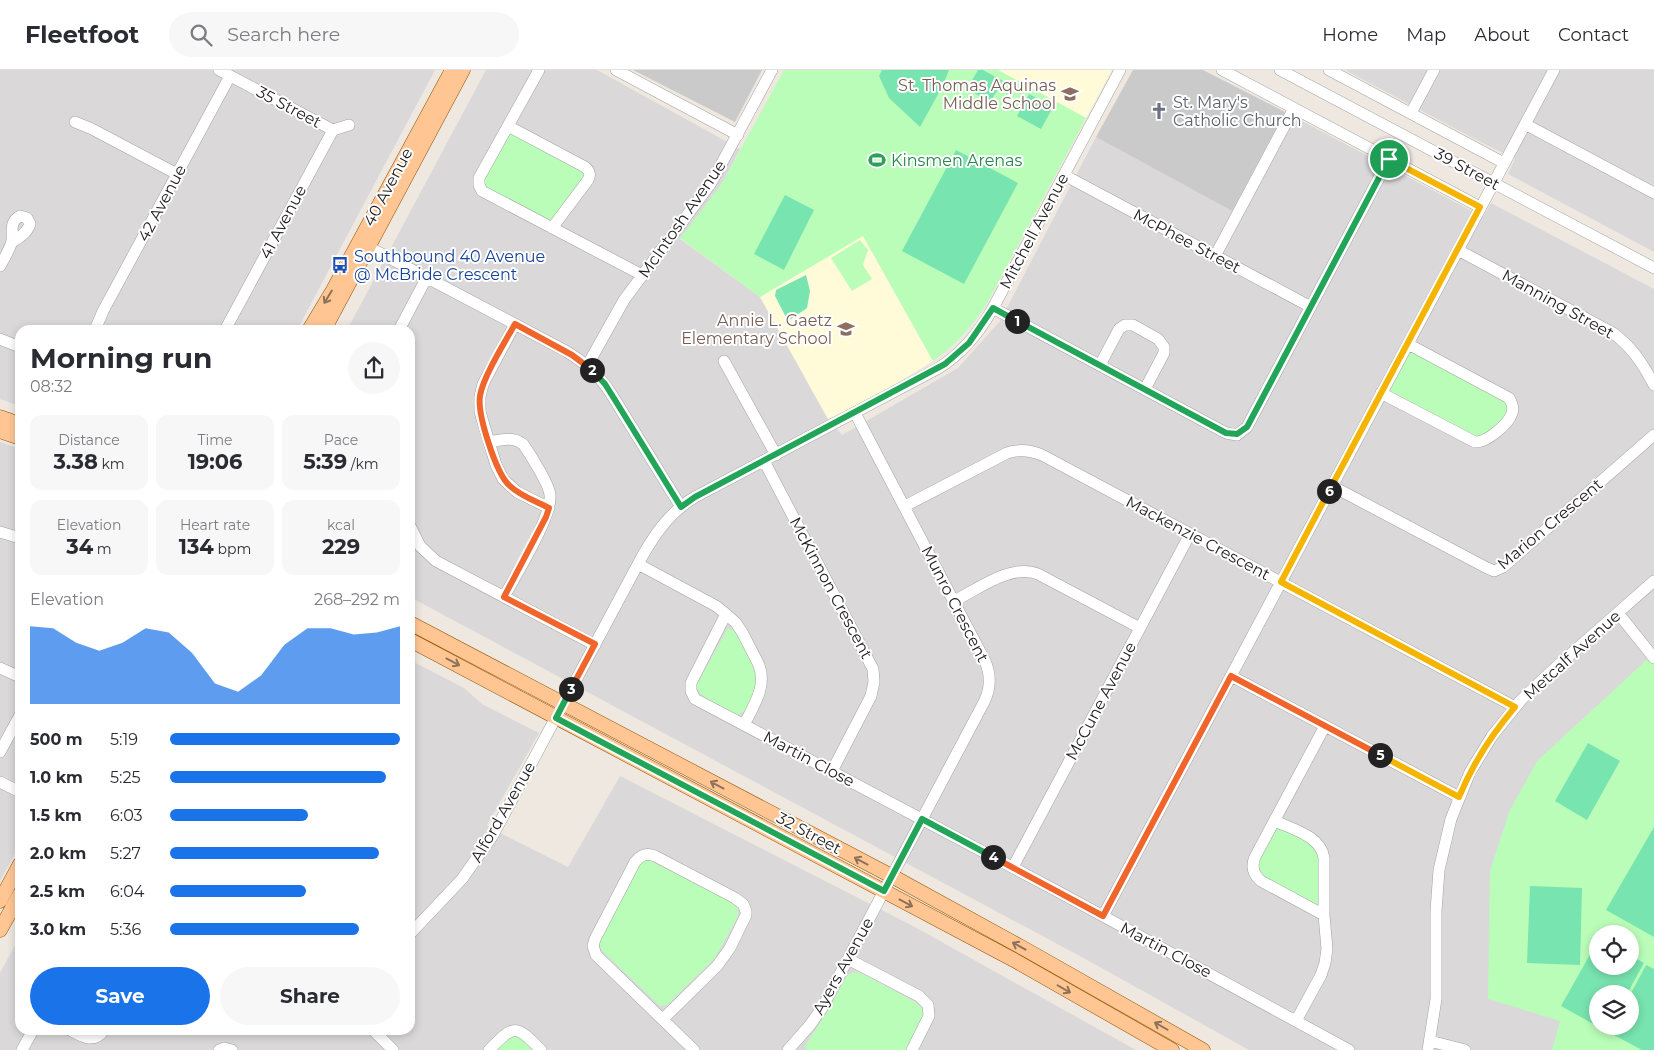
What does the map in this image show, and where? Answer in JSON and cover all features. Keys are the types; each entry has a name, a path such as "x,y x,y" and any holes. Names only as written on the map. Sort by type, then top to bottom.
{"main road":[{"name":"40 Avenue","path":"326,325 364,244 452,70"},
{"name":"40 Avenue","path":"312,325 364,244 463,70"},
{"path":"0,417 15,422"},
{"path":"0,431 15,436"},
{"name":"32 Street","path":"415,626 892,877 1023,948 1203,1050"},
{"name":"32 Street","path":"415,643 1014,960 1172,1050"},
{"path":"0,901 15,873"},
{"path":"0,930 15,903"}],"street":[{"name":"35 Street","path":"219,70 333,130"},
{"path":"539,70 478,182 480,189 642,275"},
{"path":"616,70 738,135"},
{"name":"McIntosh Avenue","path":"587,366 617,311 711,183 772,70"},
{"name":"Mitchell Avenue","path":"564,704 658,530 681,507 695,497 937,369 952,358 977,334 993,308 1120,70"},
{"name":"39 Street","path":"1222,70 1480,207"},
{"name":"39 Street","path":"1280,70 1654,268"},
{"name":"39 Street","path":"1329,70 1504,163"},
{"path":"1411,113 1434,70"},
{"path":"1103,916 1554,70"},
{"name":"42 Avenue","path":"97,325 230,76"},
{"path":"1215,256 1294,108"},
{"path":"75,122 177,174"},
{"path":"1525,124 1654,193"},
{"path":"333,130 349,125"},
{"path":"508,126 585,167 589,171 588,180 552,228"},
{"name":"41 Avenue","path":"228,325 333,130"},
{"path":"993,308 1226,433 1237,434 1247,427 1389,159"},
{"name":"McPhee Street","path":"1064,175 1311,307"},
{"path":"0,266 12,242"},
{"path":"364,244 564,350 587,366 610,392 681,507"},
{"name":"Manning Street","path":"1458,250 1606,328 1630,348 1651,370 1654,385"},
{"path":"402,325 427,277"},
{"path":"515,324 483,384 480,396 481,417 499,472 517,492 549,508"},
{"path":"1100,365 1118,332 1125,325 1133,326 1158,339 1163,344 1164,353 1145,389"},
{"path":"0,339 15,345"},
{"path":"1381,393 1475,442 1486,440 1511,416 1513,412 1512,402 1505,395 1408,344"},
{"path":"724,361 776,455"},
{"name":"Munro Crescent","path":"855,413 988,668 989,687 984,702 892,877"},
{"name":"Marion Crescent","path":"1332,486 1494,571 1503,567 1654,435"},
{"path":"489,442 509,439 517,440 523,444 549,488 550,496 546,517 504,597"},
{"name":"Mackenzie Crescent","path":"905,506 1007,453 1024,450 1042,456 1515,707"},
{"name":"McKinnon Crescent","path":"764,461 873,669 874,682 871,696 832,771"},
{"path":"0,532 15,536"},
{"name":"McCune Avenue","path":"1013,867 1190,534"},
{"path":"415,536 420,546 431,557 595,644"},
{"name":"Martin Close","path":"638,564 716,606 736,623 742,632 762,674 762,684 758,696 744,724"},
{"path":"954,601 1006,574 1028,571 1038,574 1140,628"},
{"name":"Metcalf Avenue","path":"1429,1045 1437,987 1437,884 1443,849 1459,797 1470,772 1485,746 1515,707 1548,674 1654,581"},
{"path":"1618,613 1654,658"},
{"name":"Martin Close","path":"726,614 691,683 691,691 695,699 1013,867 1349,1050"},
{"path":"0,668 15,675"},
{"path":"1231,676 1459,797"},
{"name":"Alford Avenue","path":"415,929 453,888 483,851 503,819 564,704"},
{"path":"0,752 15,724"},
{"path":"1324,915 1261,881 1253,869 1254,860 1325,726"},
{"path":"0,782 15,790"},
{"path":"1275,821 1316,841 1322,849 1324,858 1324,915 1327,949 1325,963 1321,975 1296,1021"},
{"path":"663,1019 722,960 745,919 746,911 743,904 735,898 655,856 645,854 635,862 595,939 593,950 694,1050"},
{"name":"Ayers Avenue","path":"794,1048 819,1012 892,877"},
{"path":"848,959 919,996 928,1005 929,1016 912,1050"},
{"path":"488,1050 506,1032 514,1030 522,1032 541,1050"},
{"path":"22,1050 30,1035"},
{"path":"79,1035 91,1039 99,1035"},
{"path":"377,1035 393,1050"},
{"path":"1429,1045 1465,1050"},
{"path":"218,1050 227,1048 232,1050"}],"shaded area":[{"path":"0,70 435,70 300,325 15,325 15,404 0,399"},
{"path":"486,70 597,70 740,149 721,185 680,239 760,297 828,419 842,435 958,368 1000,321 1096,137 1232,211 1285,112 1483,217 1491,203 1654,289 1654,1050 1249,1050 1089,961 415,600 415,325 350,325"},
{"path":"633,70 762,70 735,122"},
{"name":"St. Thomas Aquinas Middle School","path":"998,70 1112,70 1086,118"},
{"path":"1133,70 1203,70 1285,112 1232,211 1096,137"},
{"path":"1345,70 1654,70 1654,252 1508,174 1515,159"},
{"name":"Annie L. Gaetz Elementary School","path":"863,235 933,361 854,409 828,419 760,297"},
{"path":"0,442 15,447 15,853 0,881"},
{"path":"415,663 464,688 482,704 539,733 487,825 504,835 568,867 620,776 913,926 1136,1050 0,1050 0,973 15,945 15,1035 415,1035"}],"green space":[{"path":"784,70 998,70 1086,118 986,305 962,336 933,361 863,236 760,297 680,238 721,185"},
{"path":"882,70 949,70 920,127 889,98 879,76"},
{"path":"978,70 983,70 1003,81 990,102 967,89"},
{"path":"1029,94 1053,107 1041,129 1017,116"},
{"path":"508,126 589,171 552,228 482,191 479,178"},
{"path":"956,150 1018,183 964,284 902,251"},
{"path":"785,195 814,210 784,270 754,254"},
{"path":"860,240 868,250 863,265 872,279 852,291 831,258"},
{"path":"806,275 810,291 807,308 788,321 775,296 776,290"},
{"path":"1408,344 1513,407 1482,441 1381,393"},
{"path":"728,628 737,632 753,660 757,683 746,710 736,715 701,695 696,686"},
{"path":"1654,653 1654,1050 1552,1050 1560,1021 1488,999 1490,871 1509,812 1537,761"},
{"path":"1588,743 1620,761 1587,820 1555,801"},
{"path":"1275,821 1320,845 1324,915 1254,873"},
{"path":"1654,827 1654,937 1639,929 1639,925 1633,925 1606,910"},
{"path":"645,859 733,903 738,908 738,916 715,958 667,1005 660,1006 601,950 599,942 640,863"},
{"path":"1530,886 1582,888 1580,965 1527,963"},
{"path":"1589,956 1589,975 1637,975 1632,985 1589,985 1589,1022 1561,1006"},
{"path":"1639,960 1644,963 1639,972"},
{"path":"1646,965 1654,969 1654,1050 1642,1050 1614,1035 1639,1035 1639,985 1635,985"},
{"path":"853,972 861,973 915,1002 925,1010 923,1019 906,1050 807,1050 805,1046 828,1011 846,977"},
{"path":"520,1036 534,1050 493,1050 506,1037"}],"place":[{"name":"St. Thomas Aquinas Middle School","path":"1070,94"},
{"name":"St. Mary's Catholic Church","path":"1159,111"},
{"name":"Kinsmen Arenas","path":"877,160"},
{"name":"Southbound 40 Avenue @ McBride Crescent","path":"340,265"},
{"name":"Annie L. Gaetz Elementary School","path":"846,329"}],"route":[{"path":"1389,159 1480,207 1281,582 1515,707 1485,746 1470,772 1459,797 1231,676 1103,916 922,819 884,891 556,718 595,644 504,597 549,508 517,492 503,479 496,465 480,412 481,389 515,324 572,355 587,366 605,384 681,507 695,497 945,364 977,334 993,308 1226,433 1237,434 1247,427 1389,159"}]}
